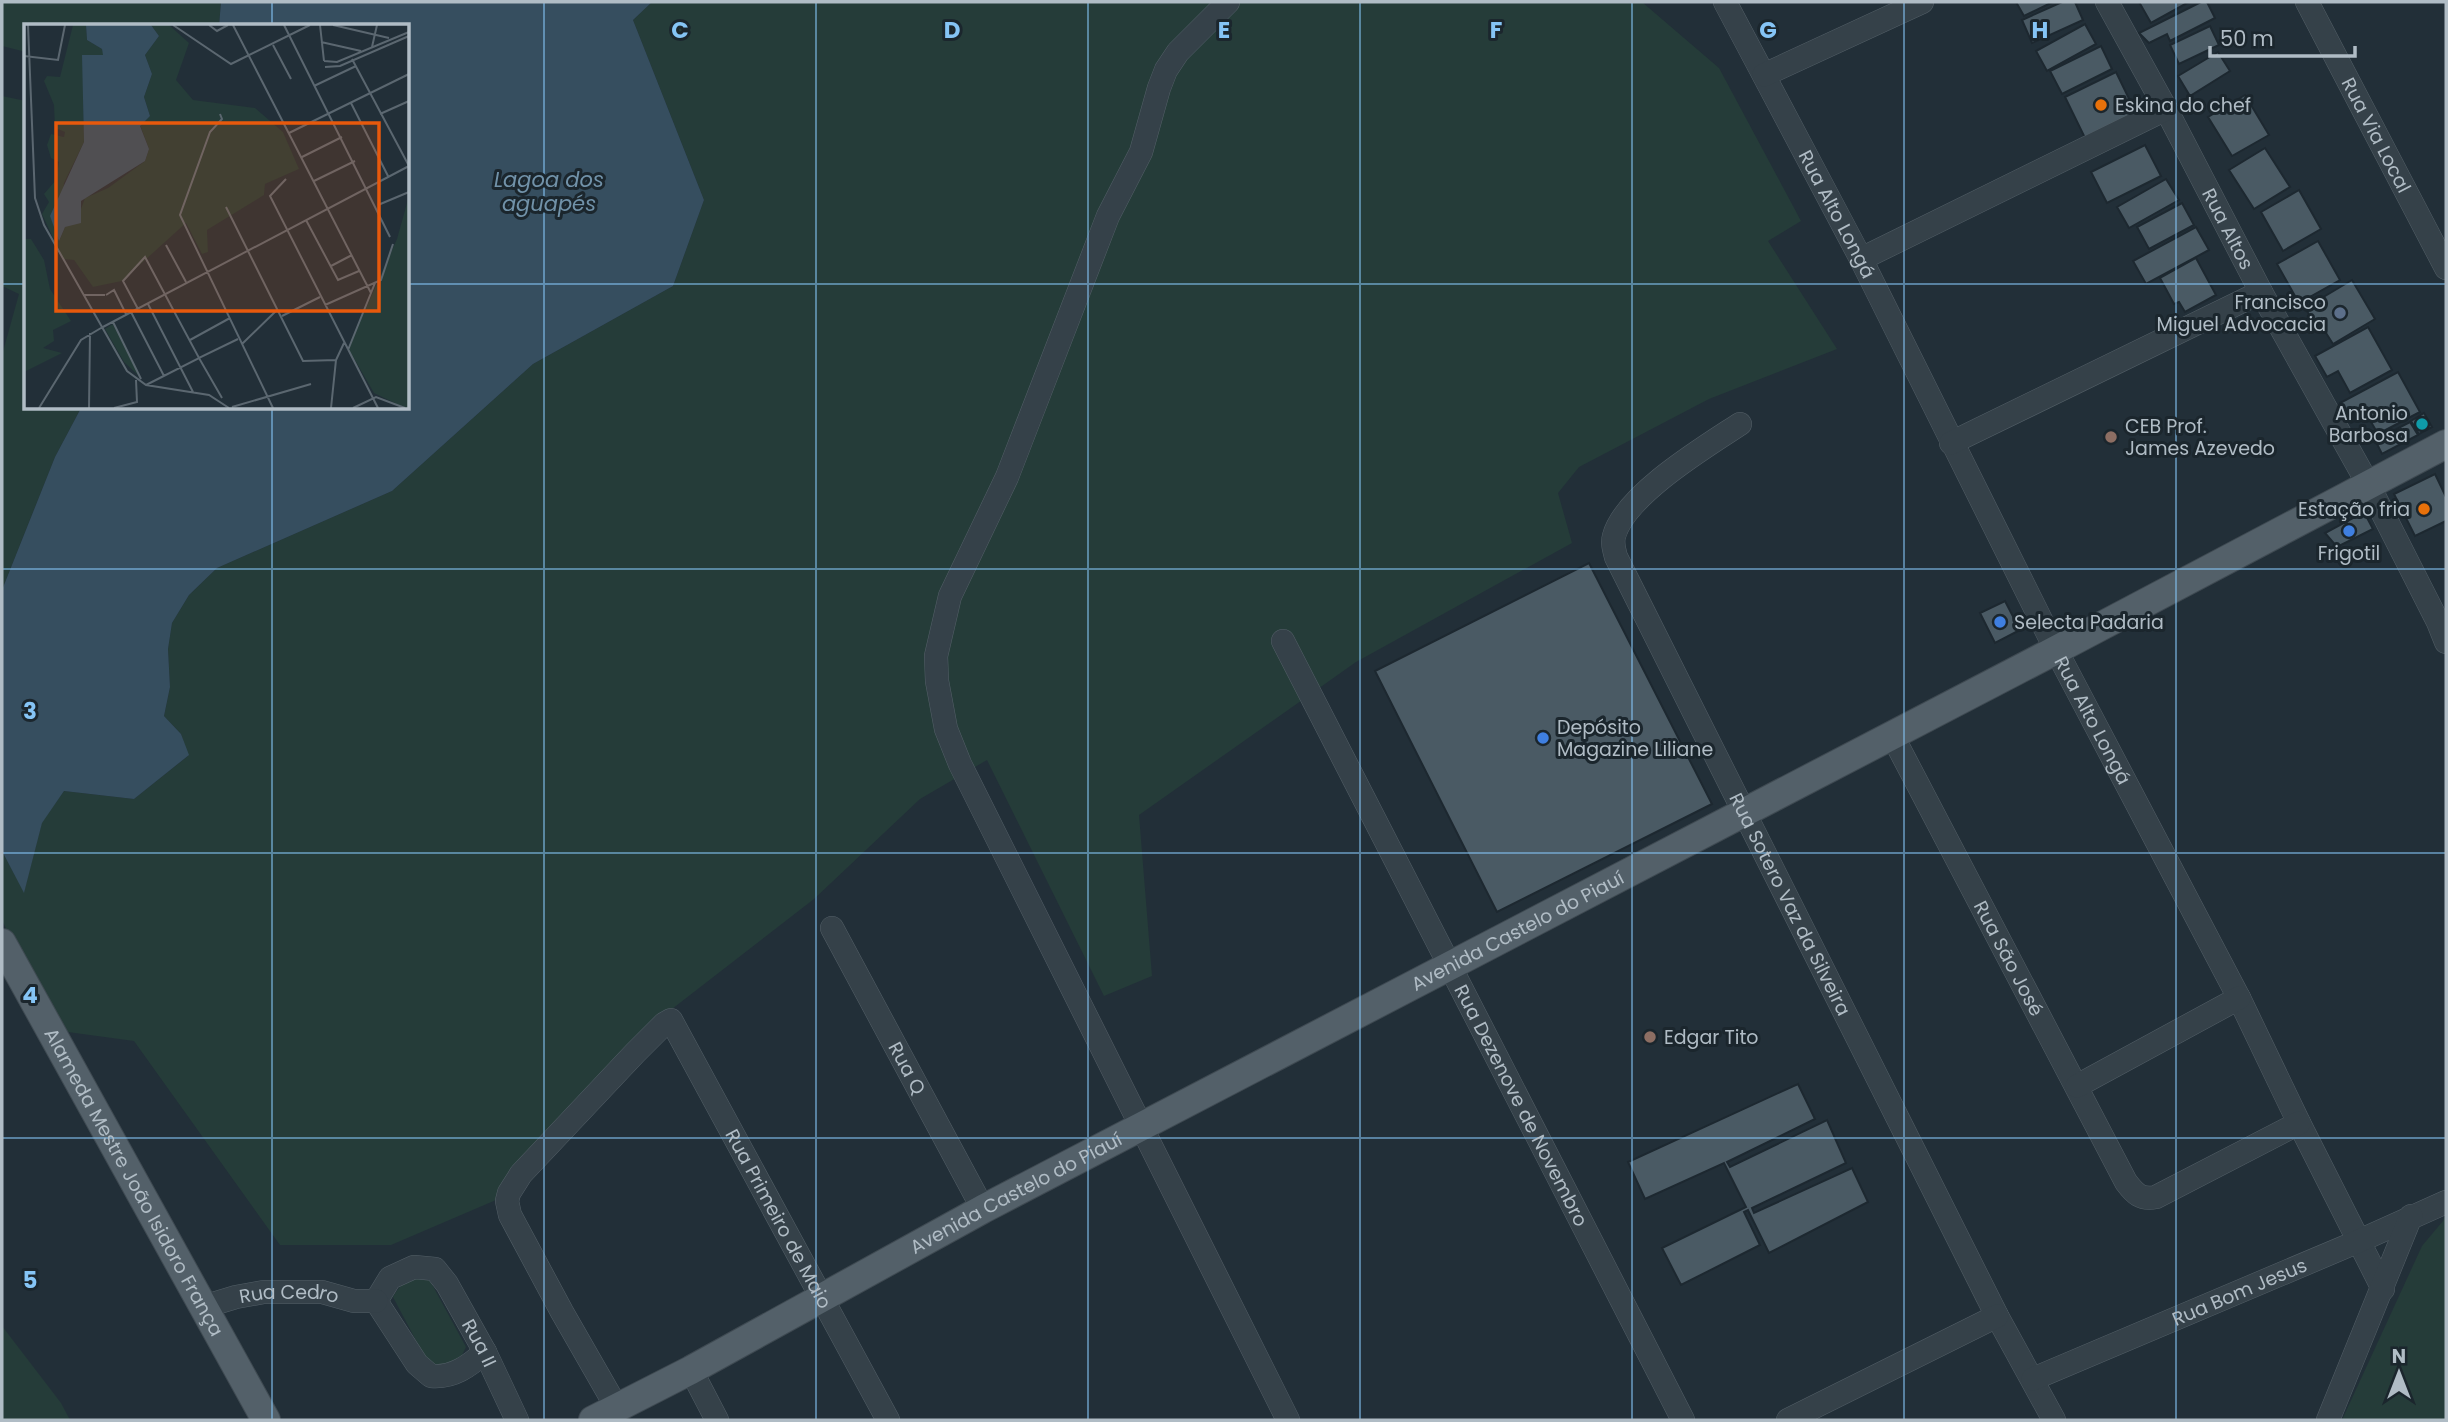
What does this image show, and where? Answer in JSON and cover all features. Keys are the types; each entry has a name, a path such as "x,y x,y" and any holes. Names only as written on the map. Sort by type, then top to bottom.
{"main road":[{"name":"Avenida Castelo do Piauí","path":"605,1414 1142,1125 2446,444"},
{"name":"Alameda Mestre João Isidoro França","path":"2,943 266,1420"}],"street":[{"path":"1228,2 1178,52 1166,70 1141,152 1108,216 1007,477 950,596 936,656 937,681 943,716 960,764 1288,1420"},
{"name":"Rua Alto Longá","path":"1725,2 1861,259 2056,650 2239,998 2298,1123 2383,1289"},
{"path":"1763,75 1922,2"},
{"name":"Rua Altos","path":"2107,2 2444,627"},
{"name":"Rua Via Local","path":"2307,2 2446,268"},
{"path":"1861,259 2166,109"},
{"path":"1951,443 2261,292"},
{"name":"Rua Sotero Vaz da Silveira","path":"1740,424 1651,487 1629,509 1616,528 1612,544 1616,557 1997,1316 2054,1420"},
{"name":"Rua Dezenove de Novembro","path":"1283,641 1451,965 1678,1418"},
{"name":"Rua São José","path":"1892,735 2126,1182 2140,1197 2156,1197 2298,1123"},
{"name":"Rua Q","path":"832,928 983,1209"},
{"path":"2077,1086 2239,998"},
{"name":"Rua Primeiro de Maio","path":"605,1414 537,1266 510,1215 508,1200 521,1174 670,1020 888,1420"},
{"name":"Rua Bom Jesus","path":"2033,1379 2446,1202"},
{"path":"2328,1420 2411,1216"},
{"name":"Rua II","path":"376,1301 390,1278 414,1267 435,1269 447,1284 485,1352 517,1420"},
{"name":"Rua Cedro","path":"203,1307 264,1292 322,1292 355,1301 376,1301"},
{"path":"376,1301 417,1364 431,1376 450,1375 463,1369 485,1352"},
{"path":"1788,1420 1997,1316"},
{"path":"691,1370 717,1420"}],"green space":[{"path":"2,2 221,2 219,24 24,24 24,52 2,46"},
{"path":"652,2 1642,2 1719,68 1801,221 1768,241 1837,349 1709,399 1579,467 1558,493 1572,543 1356,662 1139,815 1152,976 1104,996 987,760 920,799 814,899 672,1009 496,1200 391,1245 280,1245 134,1041 53,1030 2,920 2,851 24,892 42,822 64,791 134,799 188,756 181,734 164,716 170,687 168,649 172,623 189,595 217,568 392,491 533,364 673,286 704,200 633,20"},
{"path":"2,96 24,101 24,410 80,410 55,457 2,590 2,355 19,294 2,286"},
{"path":"2446,1213 2446,1420 2342,1420 2422,1246 2443,1221"},
{"path":"428,1277 466,1347 459,1361 430,1367 393,1297 399,1287 407,1282"},
{"path":"2,1326 61,1403 70,1420 2,1420"}],"water":[{"name":"Lagoa dos aguapés","path":"221,2 652,2 633,20 704,200 673,286 533,364 392,491 217,568 189,595 172,623 168,649 170,687 164,716 181,734 189,755 134,799 64,791 42,823 24,893 2,851 2,590 55,457 80,410 410,410 410,24 219,24"}],"building":[{"path":"2016,2 2053,2 2024,16"},
{"path":"2062,2 2075,2 2083,20 2032,43 2022,20"},
{"path":"2139,2 2189,2 2151,23"},
{"path":"2201,2 2207,2 2215,18 2170,41 2167,34 2149,43 2139,33"},
{"path":"2085,24 2096,44 2047,71 2036,51"},
{"path":"2210,26 2219,45 2179,64 2170,45"},
{"path":"2101,46 2112,69 2062,94 2050,71"},
{"path":"2218,52 2230,71 2190,96 2178,76"},
{"name":"Eskina do chef","path":"2116,72 2136,113 2085,138 2065,97"},
{"path":"2245,95 2269,135 2232,156 2208,117"},
{"path":"2145,145 2161,176 2107,203 2091,172"},
{"path":"2265,148 2290,187 2254,209 2229,170"},
{"path":"2166,179 2179,200 2129,228 2117,207"},
{"path":"2299,190 2321,229 2283,251 2261,212"},
{"path":"2182,203 2194,225 2149,249 2137,227"},
{"path":"2196,227 2209,250 2146,284 2133,261"},
{"path":"2318,241 2340,280 2299,303 2277,264"},
{"path":"2196,258 2216,295 2185,312 2179,302 2174,304 2160,278"},
{"name":"Francisco Miguel Advocacia","path":"2352,280 2375,319 2333,344 2319,322 2315,324 2305,308"},
{"path":"2368,327 2392,370 2350,393 2338,371 2327,377 2315,356"},
{"path":"2398,372 2420,412 2378,434 2367,415 2351,423 2340,403"},
{"name":"Antonio Barbosa","path":"2424,413 2432,427 2419,434 2411,421"},
{"path":"2410,422 2418,435 2382,454 2375,440"},
{"name":"Estação fria","path":"2435,474 2446,497 2446,521 2415,536 2394,494"},
{"name":"Frigotil","path":"2364,512 2373,529 2337,547 2325,533"},
{"name":"Depósito Magazine Liliane","path":"1589,563 1712,804 1497,912 1375,671"},
{"name":"Selecta Padaria","path":"2005,601 2020,630 1995,643 1980,613"},
{"path":"1798,1084 1815,1119 1727,1162 1730,1167 1827,1120 1846,1163 1752,1208 1754,1213 1852,1168 1868,1202 1769,1253 1748,1210 1744,1212 1760,1245 1681,1285 1662,1248 1746,1207 1724,1163 1645,1199 1628,1162"}],"place":[{"name":"Eskina do chef","path":"2101,105"},
{"name":"Francisco Miguel Advocacia","path":"2340,313"},
{"name":"Antonio Barbosa","path":"2422,424"},
{"name":"CEB Prof. James Azevedo","path":"2111,437"},
{"name":"Estação fria","path":"2424,509"},
{"name":"Frigotil","path":"2349,531"},
{"name":"Selecta Padaria","path":"2000,622"},
{"name":"Depósito Magazine Liliane","path":"1543,738"},
{"name":"Edgar Tito","path":"1650,1037"}]}
